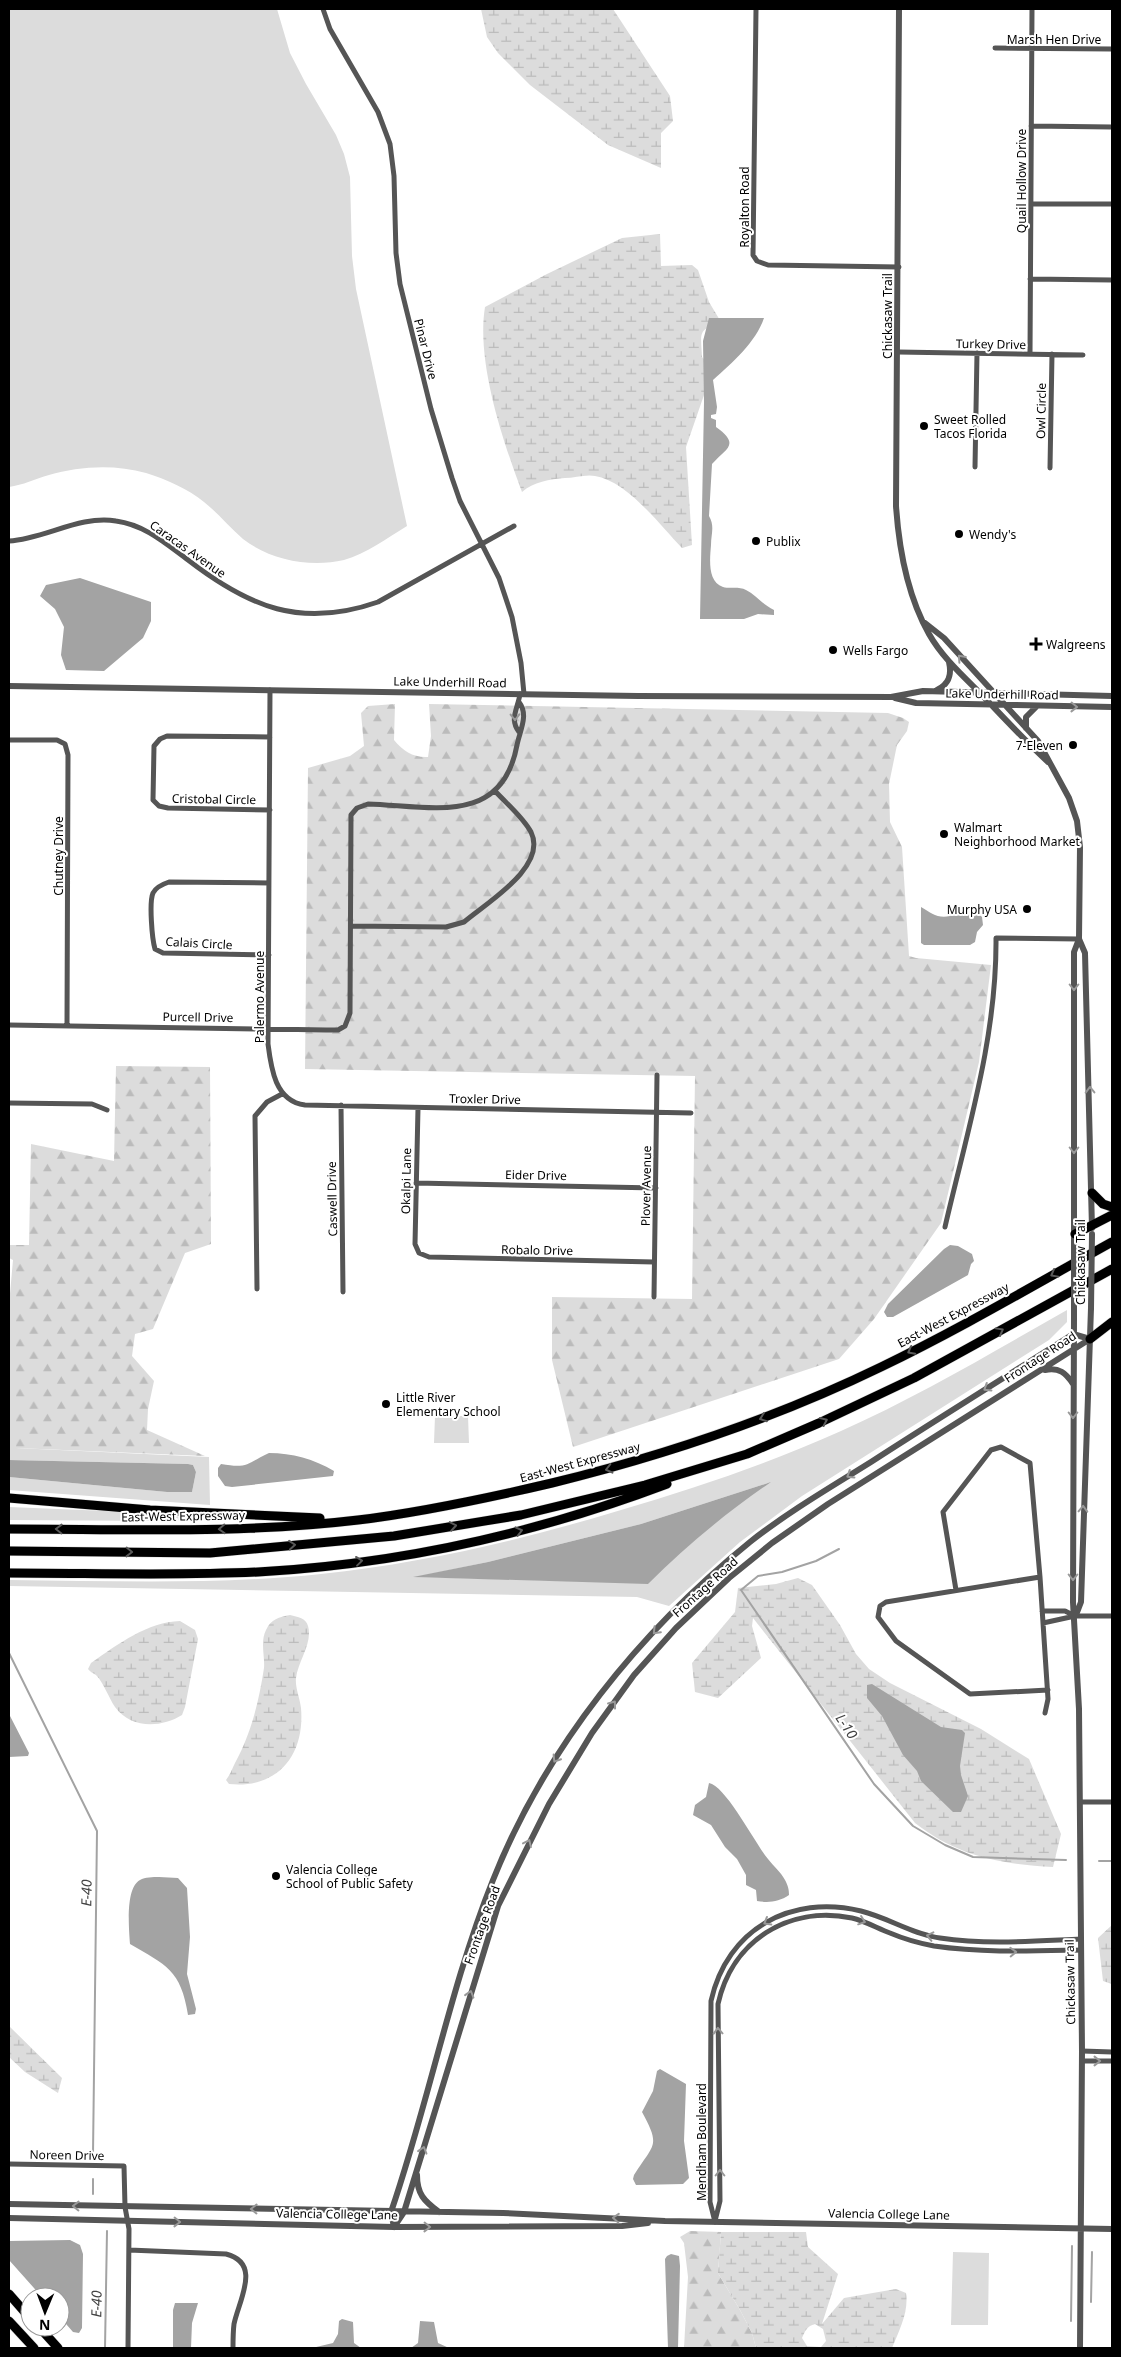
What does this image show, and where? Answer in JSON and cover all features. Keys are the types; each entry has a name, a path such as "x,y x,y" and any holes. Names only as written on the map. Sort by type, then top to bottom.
{"highway":[{"path":"1092,1193 1103,1204 1112,1207"},
{"path":"1075,1234 1092,1230 1112,1215"},
{"name":"East-West Expressway","path":"9,1529 189,1531 358,1520 469,1503 623,1465 708,1438 790,1408 882,1367 1112,1242"},
{"path":"9,1573 258,1572 400,1556 520,1531 626,1499 747,1454 914,1378 1112,1269"},
{"path":"1090,1339 1112,1322"},
{"path":"9,1551 210,1553 394,1536 521,1515 645,1485 747,1454"},
{"path":"9,1498 150,1510 358,1520"},
{"path":"9,1555 81,1552"},
{"path":"9,2294 20,2307"},
{"path":"9,2320 34,2348"},
{"path":"48,2337 58,2348"}],"street":[{"name":"Pinar Drive","path":"323,9 330,30 378,112 390,144 394,176 396,253 400,284 431,409 452,478 460,501 499,578 512,617 521,663 522,694 519,702"},
{"name":"Royalton Road","path":"756,9 753,255 757,261 768,265 899,266"},
{"name":"Chickasaw Trail","path":"899,9 898,532 906,577 928,633 948,661 1048,762"},
{"name":"Quail Hollow Drive","path":"1030,354 1032,9"},
{"name":"Marsh Hen Drive","path":"995,48 1112,49"},
{"path":"1031,126 1112,127"},
{"path":"1031,204 1112,204"},
{"path":"1030,279 1112,280"},
{"name":"Turkey Drive","path":"898,352 1083,355"},
{"path":"975,467 976,353"},
{"name":"Owl Circle","path":"1050,468 1052,354"},
{"name":"Caracas Avenue","path":"9,541 92,521 116,521 149,531 220,584 258,603 292,613 329,613 358,609 378,602 514,526"},
{"name":"Chickasaw Trail","path":"923,621 944,638 1038,741 1069,798 1078,829 1080,855 1079,939 1074,952 1073,1602 1075,1616 1080,1802 1082,2052 1080,2348"},
{"path":"934,692 945,686 950,678 948,661"},
{"name":"Lake Underhill Road","path":"9,686 522,694 891,697 923,691 1112,696"},
{"name":"Palermo Avenue","path":"270,690 268,1028 270,1058 274,1075 282,1094"},
{"name":"Lake Underhill Road","path":"891,697 916,703 1112,707"},
{"path":"351,926 446,927 455,925 464,922 523,872 532,854 534,843 531,832 495,791 509,771 519,732 523,726 524,708 519,702 514,708 515,727 519,732"},
{"path":"1026,728 1026,717 1037,706"},
{"name":"Cristobal Circle","path":"270,736 167,736 160,739 154,746 154,800 159,806 168,808 270,810"},
{"name":"Chutney Drive","path":"9,740 57,740 65,744 68,756 67,1026"},
{"name":"Purcell Drive","path":"9,1025 338,1030 345,1026 350,1013 350,819 353,811 361,805 368,804 460,807 474,804 495,791"},
{"name":"Calais Circle","path":"268,955 163,953 155,949 152,941 153,894 164,884 169,882 269,883"},
{"path":"945,1227 983,1064 994,999 996,938 1079,939"},
{"name":"Chickasaw Trail","path":"1075,1616 1081,1602 1092,1230 1085,953 1079,939"},
{"name":"Plover Avenue","path":"654,1297 657,1075"},
{"path":"257,1289 255,1116 268,1102 282,1094"},
{"name":"Troxler Drive","path":"282,1094 287,1099 298,1104 691,1113"},
{"path":"9,1103 92,1104 106,1110"},
{"name":"Caswell Drive","path":"341,1105 343,1292"},
{"name":"Okalpi Lane","path":"418,1108 415,1244 419,1253"},
{"name":"Eider Drive","path":"416,1183 656,1188"},
{"name":"Robalo Drive","path":"419,1253 429,1257 654,1262"},
{"name":"Frontage Road","path":"390,2212 460,1974 494,1879 534,1794 570,1736 605,1688 681,1605 752,1541 821,1493 1073,1334 1090,1339"},
{"name":"Frontage Road","path":"394,2227 404,2212 498,1906 549,1804 592,1733 634,1675 676,1628 729,1578 772,1543 828,1504 1090,1339"},
{"path":"1041,1370 1051,1368 1063,1372 1073,1385"},
{"path":"956,1590 943,1512 988,1454 998,1447 1023,1457 1030,1463 1048,1690 1048,1704 1045,1713"},
{"path":"1040,1577 886,1602 879,1608 878,1616 896,1641 970,1694 1048,1690"},
{"path":"1042,1611 1065,1611 1075,1616"},
{"path":"1043,1623 1075,1616 1112,1616"},
{"path":"1080,1802 1112,1802"},
{"name":"Mendham Boulevard","path":"715,2222 710,2202 711,2001 717,1981 729,1959 752,1932 786,1913 819,1907 865,1912 915,1932 949,1939 1002,1942 1081,1939"},
{"name":"Mendham Boulevard","path":"715,2222 720,2201 718,2004 724,1982 733,1962 772,1929 797,1917 832,1916 861,1920 904,1939 939,1946 1003,1952 1081,1950"},
{"path":"1082,2052 1112,2052"},
{"path":"1082,2061 1112,2061"},
{"name":"Noreen Drive","path":"9,2164 124,2166 125,2207"},
{"path":"417,2169 417,2187 421,2198 439,2212"},
{"name":"Valencia College Lane","path":"9,2204 546,2214 664,2221 1112,2229"},
{"path":"125,2207 128,2220 129,2250 128,2348"},
{"path":"390,2212 394,2227"},
{"name":"Valencia College Lane","path":"9,2218 394,2227 622,2226 664,2221"},
{"path":"129,2250 226,2254 237,2257 245,2267 246,2278 234,2325 233,2348"}],"green space":[{"path":"9,9 277,9 290,53 336,135 344,154 350,177 352,256 356,289 407,526 360,554 344,560 318,563 304,562 278,557 254,546 243,539 198,497 177,485 146,473 110,467 85,468 61,472 9,487"},
{"path":"481,9 613,9 670,96 673,121 661,133 661,168 608,145 530,85 498,53 487,37"},
{"path":"660,234 661,266 692,265 698,270 709,302 721,322 704,330 701,337 702,357 713,369 686,447 692,545 682,548 631,495 607,480 588,475 554,479 536,483 522,492 493,401 484,352 483,329 485,307 547,274 622,238"},
{"path":"395,704 394,740 409,753 423,757 428,757 431,736 429,704 888,713 909,722 907,731 897,745 889,784 890,822 902,847 909,956 991,965 979,1062 941,1223 874,1319 839,1359 573,1447 552,1360 552,1297 692,1299 695,1076 305,1069 308,768 350,756 364,746 361,713 368,706"},
{"path":"116,1066 210,1067 211,1244 185,1253 153,1329 135,1334 132,1356 154,1381 148,1409 147,1430 205,1456 16,1448 16,1245 29,1245 31,1144 114,1161"},
{"path":"9,1245 16,1245 16,1448 209,1457 210,1505 9,1490 9,1477 167,1492 192,1492 196,1472 193,1465 188,1464 9,1460 9,1305 13,1260 9,1258"},
{"path":"1067,1310 1067,1322 1049,1340 802,1496 740,1542 669,1606 637,1597 9,1586 9,1580 204,1581 321,1574 397,1564 509,1541 649,1502 787,1454 899,1403","holes":["768,1483 726,1513 648,1583 416,1577 488,1562 641,1524"]},
{"path":"435,1416 468,1416 469,1443 434,1443"},
{"path":"9,1507 156,1513 214,1519 161,1521 9,1520"},
{"path":"798,1578 812,1585 840,1625 856,1654 869,1669 890,1683 981,1729 1029,1759 1061,1834 1053,1867 1015,1864 963,1851 915,1823 753,1618 752,1626 761,1658 718,1698 695,1692 692,1663 735,1612 738,1588 776,1584"},
{"path":"290,1615 305,1621 309,1632 309,1639 296,1678 301,1708 301,1725 293,1754 285,1766 274,1775 261,1781 246,1784 229,1784 226,1780 246,1741 260,1693 264,1668 264,1635 268,1626 273,1621"},
{"path":"180,1621 195,1630 198,1639 182,1715 156,1724 138,1723 129,1719 115,1707 100,1679 88,1669 91,1663 134,1635 156,1625"},
{"path":"1112,1925 1112,1984 1103,1981 1098,1938"},
{"path":"9,2026 62,2078 58,2093 25,2072 9,2057"},
{"path":"690,2231 721,2232 718,2273 752,2333 756,2348 684,2348 688,2277 684,2243 680,2237"},
{"path":"721,2232 806,2232 808,2247 838,2274 822,2324 844,2298 896,2289 906,2293 905,2314 892,2348 756,2348 752,2333 718,2273","holes":["815,2324 823,2329 826,2341 821,2347 807,2346 802,2338 808,2327"]},
{"path":"953,2252 989,2253 988,2325 951,2325"}],"shaded area":[{"path":"709,318 764,318 749,344 713,380 717,407 716,414 711,415 711,418 716,420 716,427 728,438 729,446 712,464 709,516 712,527 710,563 712,575 718,584 723,587 746,590 774,610 774,615 758,614 744,619 700,619 704,402 703,341"},
{"path":"80,578 151,602 151,621 143,638 104,671 66,670 61,655 64,627 55,609 40,596 46,585"},
{"path":"921,907 935,915 946,917 950,916 956,909 972,907 982,917 983,925 977,932 975,942 970,945 924,945 921,943"},
{"path":"950,1245 958,1246 972,1254 974,1261 971,1264 968,1275 893,1317 887,1317 884,1312 888,1304"},
{"path":"269,1453 286,1454 311,1460 334,1471 333,1476 232,1487 225,1486 218,1476 218,1468 221,1464 243,1465"},
{"path":"9,1460 188,1464 193,1465 196,1472 192,1492 167,1492 9,1477"},
{"path":"771,1482 707,1530 648,1584 413,1577 488,1562 641,1524"},
{"path":"872,1684 941,1727 962,1730 965,1733 960,1766 968,1796 961,1812 953,1812 921,1781 917,1771 903,1755 882,1716 867,1698 867,1685"},
{"path":"9,1714 29,1753 28,1756 9,1757"},
{"path":"709,1783 724,1794 732,1805 770,1862 783,1877 789,1895 773,1901 757,1901 756,1890 746,1885 746,1875 737,1859 725,1847 711,1825 693,1815 695,1805 706,1797"},
{"path":"159,1877 178,1878 187,1888 190,1937 187,1974 196,2009 195,2014 188,2015 181,1988 170,1970 130,1944 129,1909 135,1884 140,1880"},
{"path":"660,2069 686,2084 684,2141 689,2178 683,2184 636,2185 633,2179 634,2175 653,2145 652,2132 642,2112 653,2091 657,2071"},
{"path":"70,2240 80,2245 83,2254 82,2328 79,2333 73,2332 70,2329 70,2287 33,2287 9,2260 9,2241"},
{"path":"671,2254 679,2256 680,2266 678,2348 668,2348 665,2259"},
{"path":"175,2303 198,2303 192,2323 191,2348 173,2348 173,2310"},
{"path":"342,2319 353,2322 354,2343 361,2348 312,2348 333,2343 338,2334 339,2321"},
{"path":"420,2321 434,2322 438,2343 449,2348 411,2348 418,2343"}],"waterway":[{"name":"L-10","path":"839,1549 816,1561 782,1572 758,1576 741,1590 874,1784 913,1826 945,1845 973,1857 1066,1860"},
{"name":"E-40","path":"9,1653 97,1831 93,2154"},
{"name":"L-10","path":"1099,1861 1112,1861"},
{"name":"E-40","path":"93,2179 93,2194"},
{"name":"E-40","path":"105,2348 107,2231"},
{"path":"1071,2321 1072,2246"},
{"path":"1091,2302 1092,2252"}],"place":[{"name":"Sweet Rolled Tacos Florida","path":"924,426"},
{"name":"Wendy's","path":"959,534"},
{"name":"Publix","path":"756,541"},
{"name":"Walgreens","path":"1036,644"},
{"name":"Wells Fargo","path":"833,650"},
{"name":"7-Eleven","path":"1073,745"},
{"name":"Walmart Neighborhood Market","path":"944,834"},
{"name":"Murphy USA","path":"1027,909"},
{"name":"Little River Elementary School","path":"386,1404"},
{"name":"Valencia College School of Public Safety","path":"276,1876"}]}
